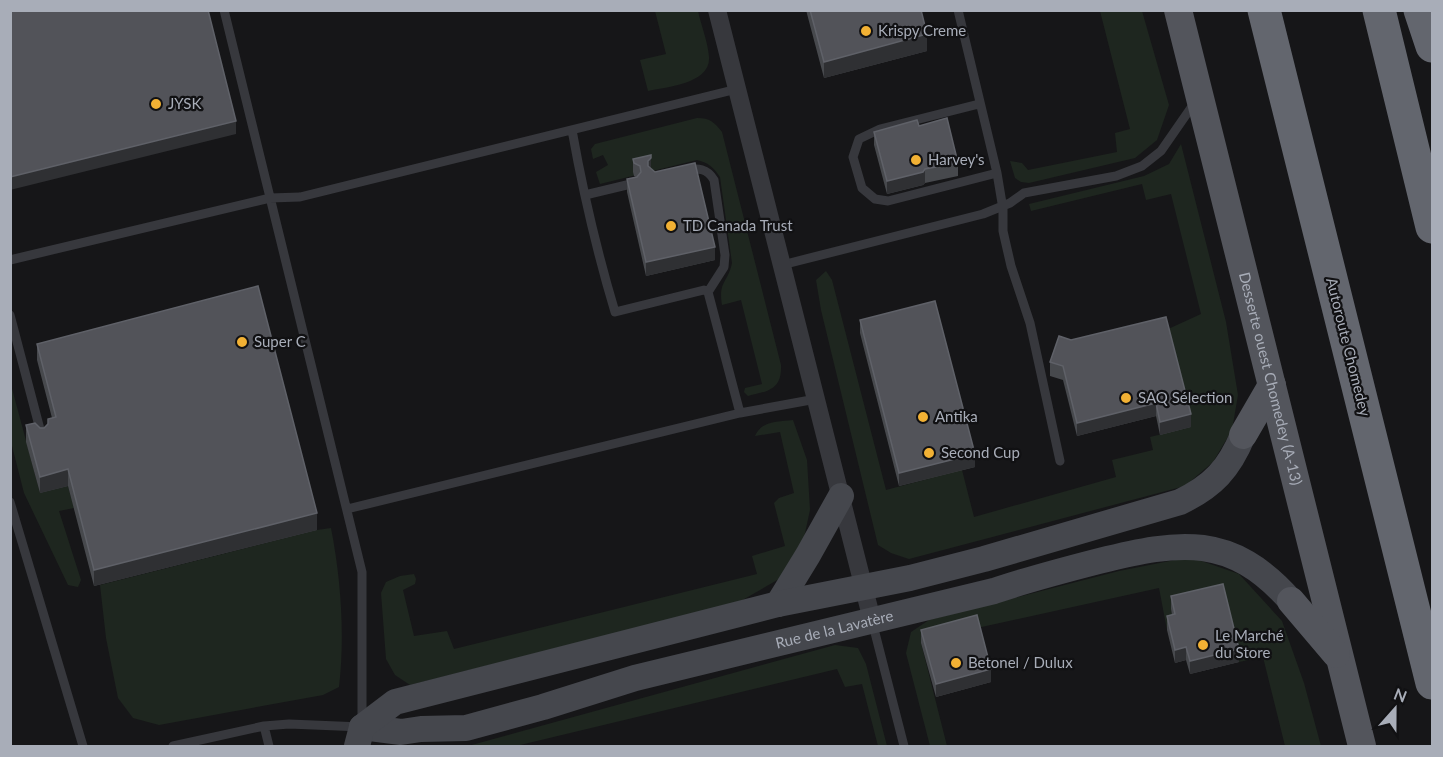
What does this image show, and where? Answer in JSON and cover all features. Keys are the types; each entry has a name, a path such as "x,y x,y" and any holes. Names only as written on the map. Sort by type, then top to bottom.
{"highway":[{"name":"Autoroute Chomedey","path":"1264,10 1432,683"},
{"path":"1379,10 1432,227"},
{"path":"1420,10 1432,46"}],"main road":[{"name":"Desserte ouest Chomedey (A-13)","path":"1178,10 1362,747"},
{"path":"1244,435 1272,385"},
{"path":"1291,601 1339,658"}],"street":[{"path":"717,10 872,620"},
{"path":"363,740 396,702 778,604 910,578 1180,502 1196,494 1222,474 1244,435"},
{"path":"778,604 841,496"},
{"name":"Rue de la Lavatère","path":"363,740 421,729 466,728 543,707 634,678 994,591 1035,577 1125,555 1173,547 1210,548 1229,554 1265,575 1291,601"},
{"path":"448,747 466,728"}],"lane":[{"path":"173,747 264,726 289,724 363,740 362,572 224,10"},
{"path":"958,10 997,173 1003,231 1011,266 1030,323 1060,461"},
{"path":"10,260 270,198 300,197 737,89"},
{"path":"782,266 983,214 1010,203 1024,193 1116,176 1142,166 1165,146 1199,94"},
{"path":"979,104 880,129 859,139 853,157 862,188 868,195 878,200 888,201 997,173"},
{"path":"572,130 596,249 615,312 704,290 708,292"},
{"path":"675,172 702,169 714,180 725,255 724,267 708,292 740,413"},
{"path":"585,195 635,183"},
{"path":"10,315 42,438"},
{"path":"347,509 740,413 816,399"},
{"path":"10,502 83,747"},
{"path":"872,620 904,747"},
{"path":"264,726 269,747"}],"shaded area":[{"path":"655,11 698,11 709,57 708,66 695,79 675,86 648,91 640,60 666,54"},
{"path":"1100,11 1142,11 1169,105 1157,140 1135,158 1029,183 1021,182 1015,178 1010,161 1022,163 1028,170 1117,152 1115,133 1130,129"},
{"path":"697,118 711,121 722,132 781,365 779,380 772,388 748,396 744,392 745,388 762,384 741,300 722,305 722,286 732,263 720,177 710,166 697,160 600,184 596,172 608,165 603,155 593,159 591,149 595,144"},
{"path":"1181,144 1226,322 1238,395 1232,430 1213,462 1185,486 909,559 891,553 878,545 821,310 816,280 826,271 832,280 886,490 962,470 974,517 1116,477 1112,460 1153,450 1150,437 1191,427 1166,330 1201,314 1171,194 1146,200 1142,184 1031,211 1029,204 1144,176 1169,164"},
{"path":"10,381 40,493 68,486 74,508 59,511 81,580 78,587 68,585 24,493 11,442"},
{"path":"793,420 807,460 810,510 802,547 779,579 739,602 410,685 395,675 386,659 381,593 386,582 400,576 414,574 416,579 415,584 403,590 414,636 447,631 454,649 757,574 752,556 785,546 774,503 779,498 794,493 780,432 755,436 766,424"},
{"path":"331,528 341,608 342,648 339,687 323,695 159,725 133,718 118,698 106,638 100,585"},
{"path":"1190,557 1239,574 1282,621 1304,683 1321,746 1285,746 1263,657 1239,662 1223,597 1171,609 1175,627 1167,630 1159,588 977,628 921,643 947,746 930,746 906,653 911,632 929,620 1119,571"},
{"path":"835,645 858,648 866,664 887,746 878,746 862,684 845,687 837,669 516,746 468,746"}],"building":[{"path":"10,10 208,10 236,121 10,177"},
{"name":"Krispy Creme","path":"810,10 921,10 927,34 824,62"},
{"name":"Harvey's","path":"947,118 958,163 925,169 923,172 887,181 874,132 917,120 919,126"},
{"name":"TD Canada Trust","path":"651,155 648,166 655,172 695,163 715,247 646,262 627,179 637,177 641,172 640,166 634,163 633,159"},
{"path":"258,286 317,513 94,570 68,469 40,477 26,425 35,423 40,428 44,428 48,424 48,419 56,417 37,344"},
{"path":"935,301 975,454 899,473 860,320"},
{"name":"SAQ Sélection","path":"1166,317 1191,414 1160,422 1156,403 1077,423 1063,366 1050,362 1059,336 1071,340"},
{"name":"Le Marché du Store","path":"1223,584 1239,649 1190,661 1186,647 1175,650 1167,616 1175,614 1171,596"},
{"name":"Betonel / Dulux","path":"977,615 991,669 936,684 921,630"}],"place":[{"name":"Krispy Creme","path":"866,31"},
{"name":"JYSK","path":"156,104"},
{"name":"Harvey's","path":"916,160"},
{"name":"TD Canada Trust","path":"671,226"},
{"name":"Super C","path":"242,342"},
{"name":"SAQ Sélection","path":"1126,398"},
{"name":"Antika","path":"923,417"},
{"name":"Second Cup","path":"929,453"},
{"name":"Le Marché du Store","path":"1203,645"},
{"name":"Betonel / Dulux","path":"956,663"}]}
